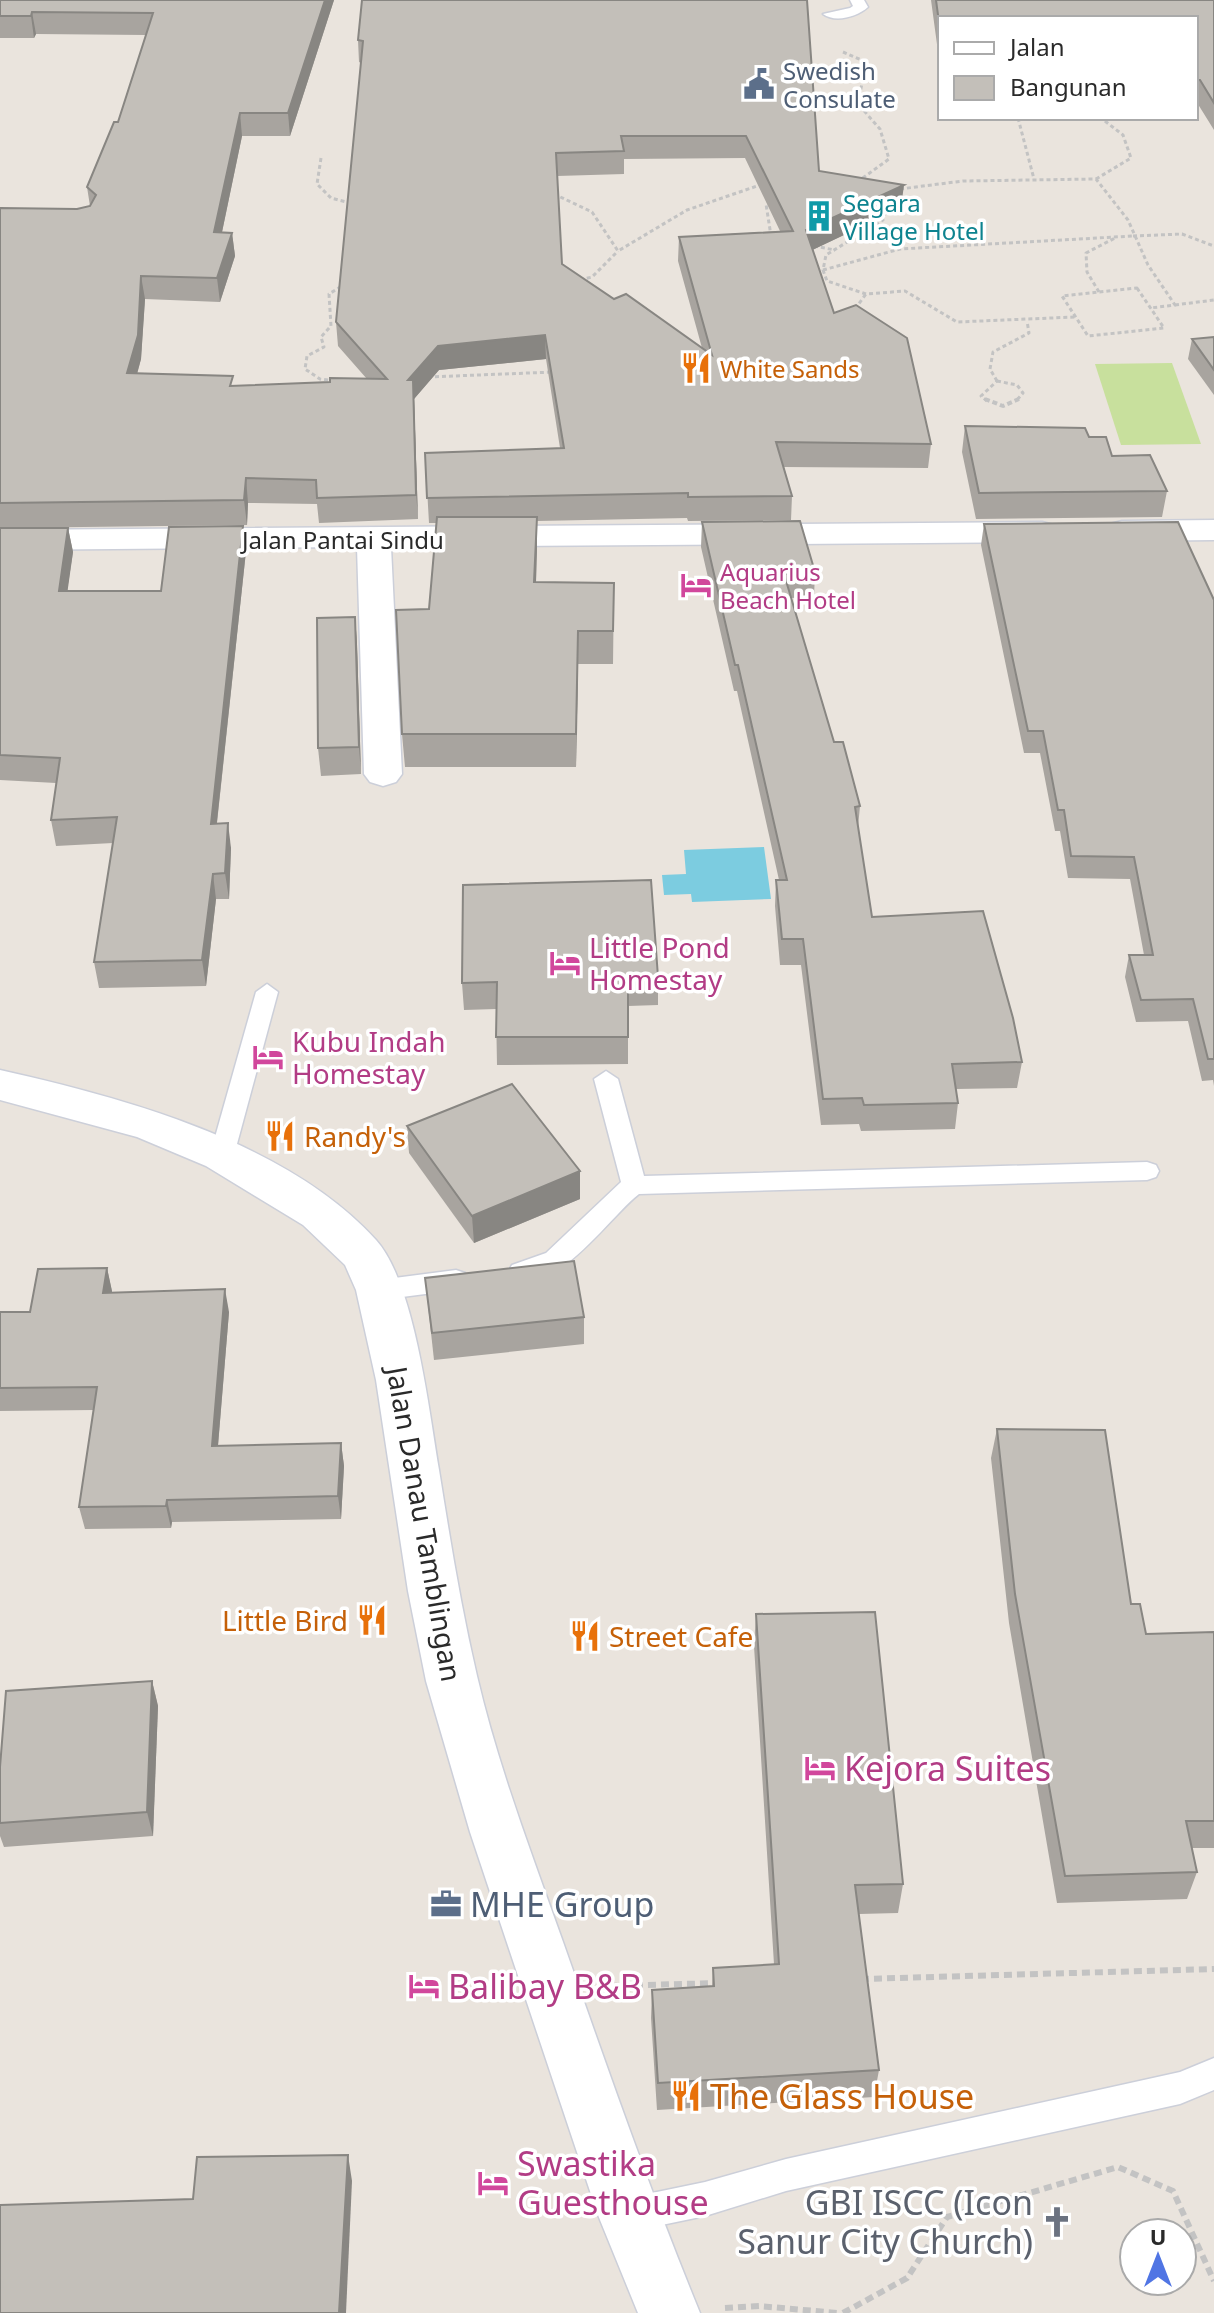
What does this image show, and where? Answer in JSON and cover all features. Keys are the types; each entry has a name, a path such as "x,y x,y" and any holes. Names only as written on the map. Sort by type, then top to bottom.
{"street":[{"name":"Jalan Pantai Sindu","path":"0,540 1214,530"},
{"path":"374,539 383,774"},
{"name":"Jalan Danau Tamblingan","path":"0,1085 71,1101 152,1126 222,1155 319,1213 363,1255 379,1290 400,1380 433,1591 452,1681 497,1832 628,2215 669,2312"}],"lane":[{"path":"830,14 853,12 861,7 857,0"},
{"path":"222,1155 267,992"},
{"path":"606,1079 634,1185"},
{"path":"379,1290 547,1266 616,1196 634,1185 1147,1171"},
{"path":"628,2215 705,2199 786,2175 1180,2088 1214,2074"}],"path":[{"path":"830,14 834,48 866,62 858,104 880,129 889,159 854,184"},
{"path":"1019,120 1034,179"},
{"path":"894,190 963,181 1096,179 1131,158 1123,135 1104,120"},
{"path":"321,158 317,184 331,198 353,204"},
{"path":"1096,179 1128,220 1133,236 1175,305"},
{"path":"578,281 592,277 618,251 657,223 696,204 764,184 776,189"},
{"path":"547,190 592,212 618,251"},
{"path":"772,239 766,204 775,200"},
{"path":"878,209 883,220 826,255 823,270 827,281 866,294 905,291 957,322 1075,317"},
{"path":"823,270 900,249 1182,234 1214,246"},
{"path":"1099,292 1087,272 1086,253 1113,239 1133,236"},
{"path":"809,245 835,250"},
{"path":"347,383 320,379 305,369 307,356 324,347 321,337 331,326 329,294 350,281"},
{"path":"1137,288 1150,308 1164,328 1088,336 1062,296 1137,288"},
{"path":"852,313 866,294"},
{"path":"1150,308 1214,300"},
{"path":"997,381 987,387 981,396 991,405 1009,406 1018,402 1023,393 1017,385 997,381 990,369 993,352 1029,333 1027,321"},
{"path":"415,377 517,376 556,371"},
{"path":"852,1979 1214,1969"},
{"path":"552,1988 726,1983"},
{"path":"669,2312 759,2306 840,2313 907,2278 947,2217 1118,2167 1173,2191 1214,2281"}],"green space":[{"path":"1172,363 1201,444 1121,445 1095,364"}],"water":[{"path":"764,847 771,899 692,902 691,894 664,895 662,875 686,874 684,850"}],"building":[{"path":"0,0 325,0 288,113 240,113 214,232 232,233 217,278 141,276 138,335 127,373 233,376 230,386 330,382 330,378 387,379 336,322 363,41 358,40 362,0 807,0 819,171 904,185 806,230 834,313 856,305 907,338 931,444 776,442 792,496 688,497 688,493 427,498 425,453 564,448 545,335 438,346 408,380 413,380 416,495 317,498 316,480 246,478 244,500 0,503 0,208 77,209 90,206 96,195 87,187 114,122 118,122 153,13 32,12 31,16 0,16","holes":["621,136 746,136 793,231 679,237 712,355 626,294 614,299 562,264 556,153 624,151"]},
{"path":"936,0 1214,0 1214,103 1198,80 1198,16 938,16"},
{"path":"1214,337 1214,370 1192,339"},
{"path":"965,426 1085,428 1089,437 1106,437 1112,456 1150,455 1167,491 979,493"},
{"path":"437,517 537,517 534,582 614,583 613,631 578,631 576,734 402,734 396,610 429,609"},
{"path":"800,521 815,572 784,574 834,742 843,742 860,806 855,807 872,917 983,911 1013,1018 1022,1062 952,1064 958,1103 864,1105 862,1098 823,1099 803,939 782,939 776,880 787,880 702,522"},
{"path":"1178,522 1214,600 1214,1059 1208,1059 1193,999 1141,1000 1129,955 1153,955 1134,857 1071,856 1064,810 1058,810 1043,731 1028,731 984,524"},
{"path":"243,526 211,824 228,823 225,873 213,874 202,960 94,962 117,817 51,820 60,758 0,755 0,528 68,528 59,591 161,591 169,527"},
{"path":"355,617 359,747 318,748 317,618"},
{"path":"651,880 658,977 628,978 628,1037 496,1037 497,982 462,983 463,885"},
{"path":"512,1084 580,1171 472,1216 407,1126"},
{"path":"574,1261 584,1317 432,1333 425,1278"},
{"path":"107,1268 103,1293 225,1289 212,1446 341,1443 338,1496 167,1500 166,1506 79,1507 97,1387 0,1388 0,1312 30,1312 38,1269"},
{"path":"997,1429 1105,1430 1131,1604 1140,1604 1146,1634 1214,1632 1214,1821 1186,1821 1197,1872 1065,1876 1015,1594"},
{"path":"875,1612 903,1884 855,1885 879,2070 658,2083 652,1990 714,1986 713,1968 779,1964 756,1614"},
{"path":"152,1681 147,1812 0,1823 0,1767 6,1691"},
{"path":"348,2155 339,2313 0,2313 0,2205 193,2199 197,2157"}],"place":[{"name":"Swedish Consulate","path":"759,84"},
{"name":"Segara Village Hotel","path":"819,216"},
{"name":"White Sands","path":"696,368"},
{"name":"Aquarius Beach Hotel","path":"696,585"},
{"name":"Little Pond Homestay","path":"565,963"},
{"name":"Kubu Indah Homestay","path":"268,1057"},
{"name":"Randy's","path":"280,1136"},
{"name":"Little Bird","path":"372,1620"},
{"name":"Street Cafe","path":"585,1636"},
{"name":"Kejora Suites","path":"820,1768"},
{"name":"MHE Group","path":"446,1904"},
{"name":"Balibay B&B","path":"424,1986"},
{"name":"The Glass House","path":"686,2096"},
{"name":"Swastika Guesthouse","path":"493,2183"},
{"name":"GBI ISCC (Icon Sanur City Church)","path":"1057,2222"}]}
